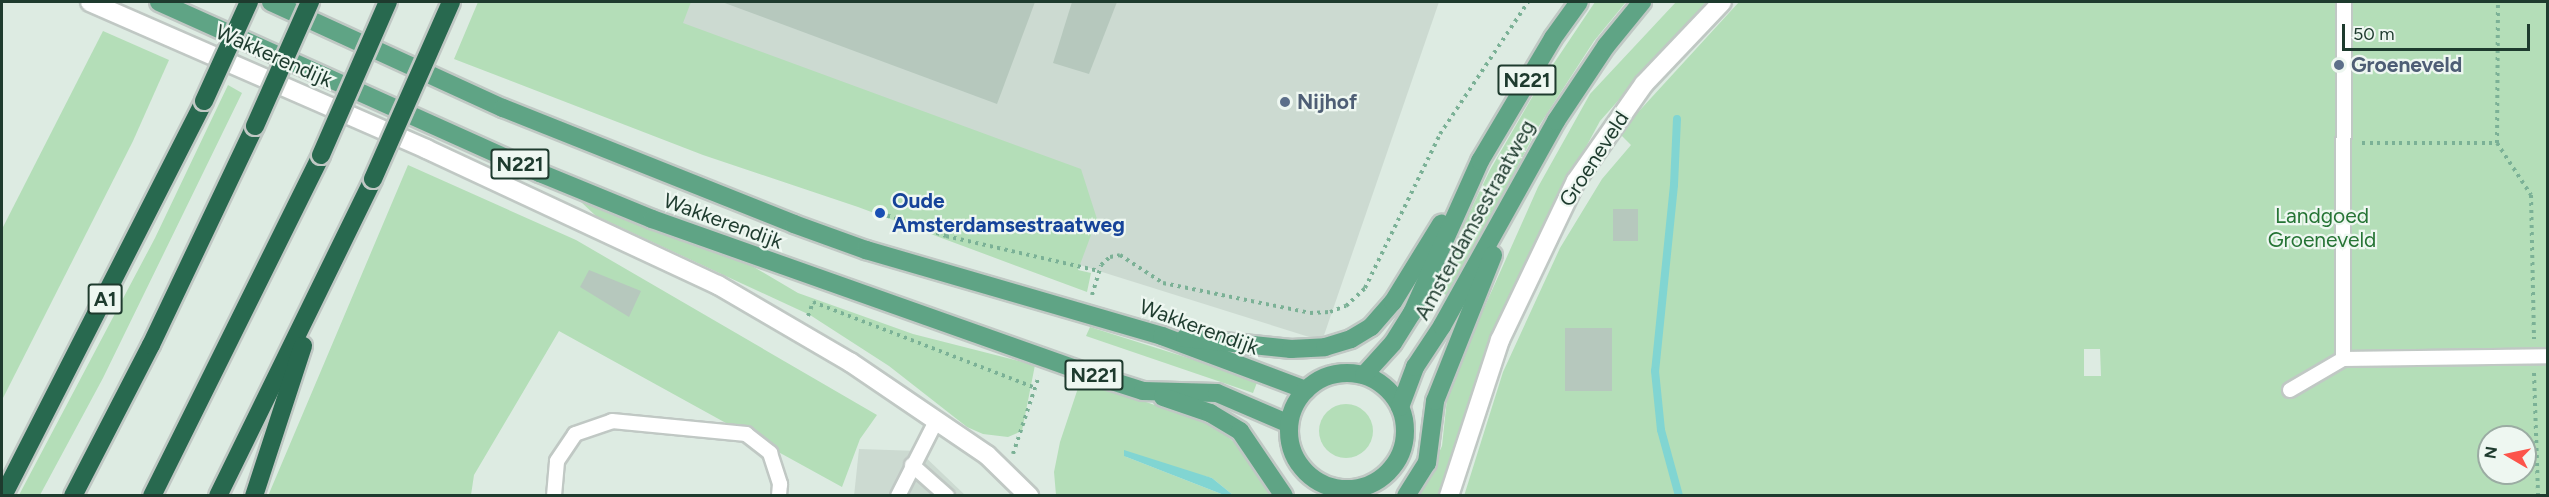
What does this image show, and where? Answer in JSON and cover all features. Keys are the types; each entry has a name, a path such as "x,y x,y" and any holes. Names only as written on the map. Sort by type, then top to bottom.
{"highway":[{"name":"A1","path":"3,495 204,101 249,2"},
{"path":"73,495 151,345 255,126 310,2"},
{"path":"152,495 321,155 388,2"},
{"path":"218,495 322,287 451,2"},
{"path":"254,495 322,287"}],"main road":[{"name":"Wakkerendijk","path":"159,2 540,173 652,219 1045,359 1143,391 1217,393 1289,424"},
{"name":"Wakkerendijk","path":"271,2 503,108 794,224 867,250 1162,336 1306,390"},
{"name":"Amsterdamsestraatweg","path":"1400,407 1415,367 1519,192 1574,92 1642,2"},
{"name":"Amsterdamsestraatweg","path":"1364,375 1393,344 1412,313 1480,161 1576,4"},
{"name":"N221","path":"1162,336 1291,349 1331,346 1361,334 1393,302 1480,161"},
{"name":"N221","path":"1406,495 1426,463 1438,390 1519,192"},
{"path":"1289,424 1295,406 1306,390 1335,374 1364,375 1381,384 1400,407"},
{"name":"N221","path":"1143,391 1228,421 1257,452 1284,495"},
{"name":"N221","path":"1289,424 1298,461 1315,480 1328,490 1366,490 1385,474 1398,458 1405,427 1400,407"}],"street":[{"name":"Wakkerendijk","path":"90,2 540,201 718,285 801,333 936,421 1003,468"},
{"name":"Groeneveld","path":"1449,495 1500,340 1575,181 1644,84 1722,2"},
{"path":"1003,468 1029,495"}],"lane":[{"path":"2343,359 2344,2"},
{"path":"2290,390 2343,359 2541,356"},
{"path":"554,495 557,461 575,434 612,421 746,434 770,453 780,484 779,495"},
{"path":"898,495 936,421"},
{"path":"912,465 932,495"},
{"path":"912,465 947,495"}],"path":[{"path":"1087,314 1099,272 1110,257 1120,255 1163,283 1310,313 1346,306 1365,288 1440,134 1528,2"},
{"path":"2498,2 2497,143 2531,195 2541,356 2538,495"},
{"path":"2344,142 2497,143"},
{"path":"880,213 946,236 1099,272"},
{"path":"801,333 813,302 1036,388"},
{"path":"1003,468 1016,450 1045,359"}],"shaded area":[{"path":"523,2 1439,2 1322,341 713,150"},
{"path":"859,449 919,451 965,495 854,496"}],"green space":[{"path":"478,2 691,2 683,23 1081,169 1097,219 1078,270 1091,273 1087,292 858,207 703,155 454,59"},
{"path":"1595,2 1626,2 1594,41 1537,129 1450,297 1433,288 1490,170 1538,87"},
{"path":"1676,2 1706,2 1600,121 1532,247 1474,386 1441,495 1419,496 1442,446 1448,389 1538,187 1590,94"},
{"name":"Landgoed Groeneveld","path":"1739,2 2547,2 2547,495 1464,496 1503,372 1560,248 1602,179 1631,145 1619,133","holes":["2084,349 2100,349 2101,376 2084,376"]},
{"path":"103,31 169,60 133,141 2,400 2,229"},
{"path":"228,85 242,93 103,378 40,495 19,495 155,238"},
{"path":"408,165 576,240 877,415 860,439 842,487 559,331 474,475 471,495 268,496"},
{"path":"580,201 735,256 798,293 913,334 1035,365 1022,431 1008,437 983,434 967,427 889,366 810,315 596,216"},
{"path":"1090,327 1258,380 1253,393 1086,336"},
{"path":"1081,379 1217,427 1236,444 1271,495 1233,495 1212,478 1124,456 1224,495 1056,495 1054,472 1060,442"},
{"path":"1341,404 1351,404 1361,408 1369,416 1373,431 1369,446 1361,454 1351,458 1341,458 1331,454 1323,446 1319,436 1319,426 1323,416 1331,408"}],"water":[{"path":"1124,450 1212,478 1233,495 1224,495 1124,456"}],"building":[{"path":"722,2 1035,2 997,104"},
{"path":"1072,2 1117,2 1089,74 1053,63"},
{"path":"1613,209 1638,209 1638,241 1613,241"},
{"path":"589,270 641,291 629,317 580,287"},
{"path":"1565,328 1612,328 1612,391 1565,391"}],"waterway":[{"path":"1677,119 1674,185 1655,371 1661,430 1679,496"}],"place":[{"name":"Groeneveld","path":"2339,65"},
{"name":"Nijhof","path":"1285,102"},
{"name":"Oude Amsterdamsestraatweg","path":"880,213"}]}
